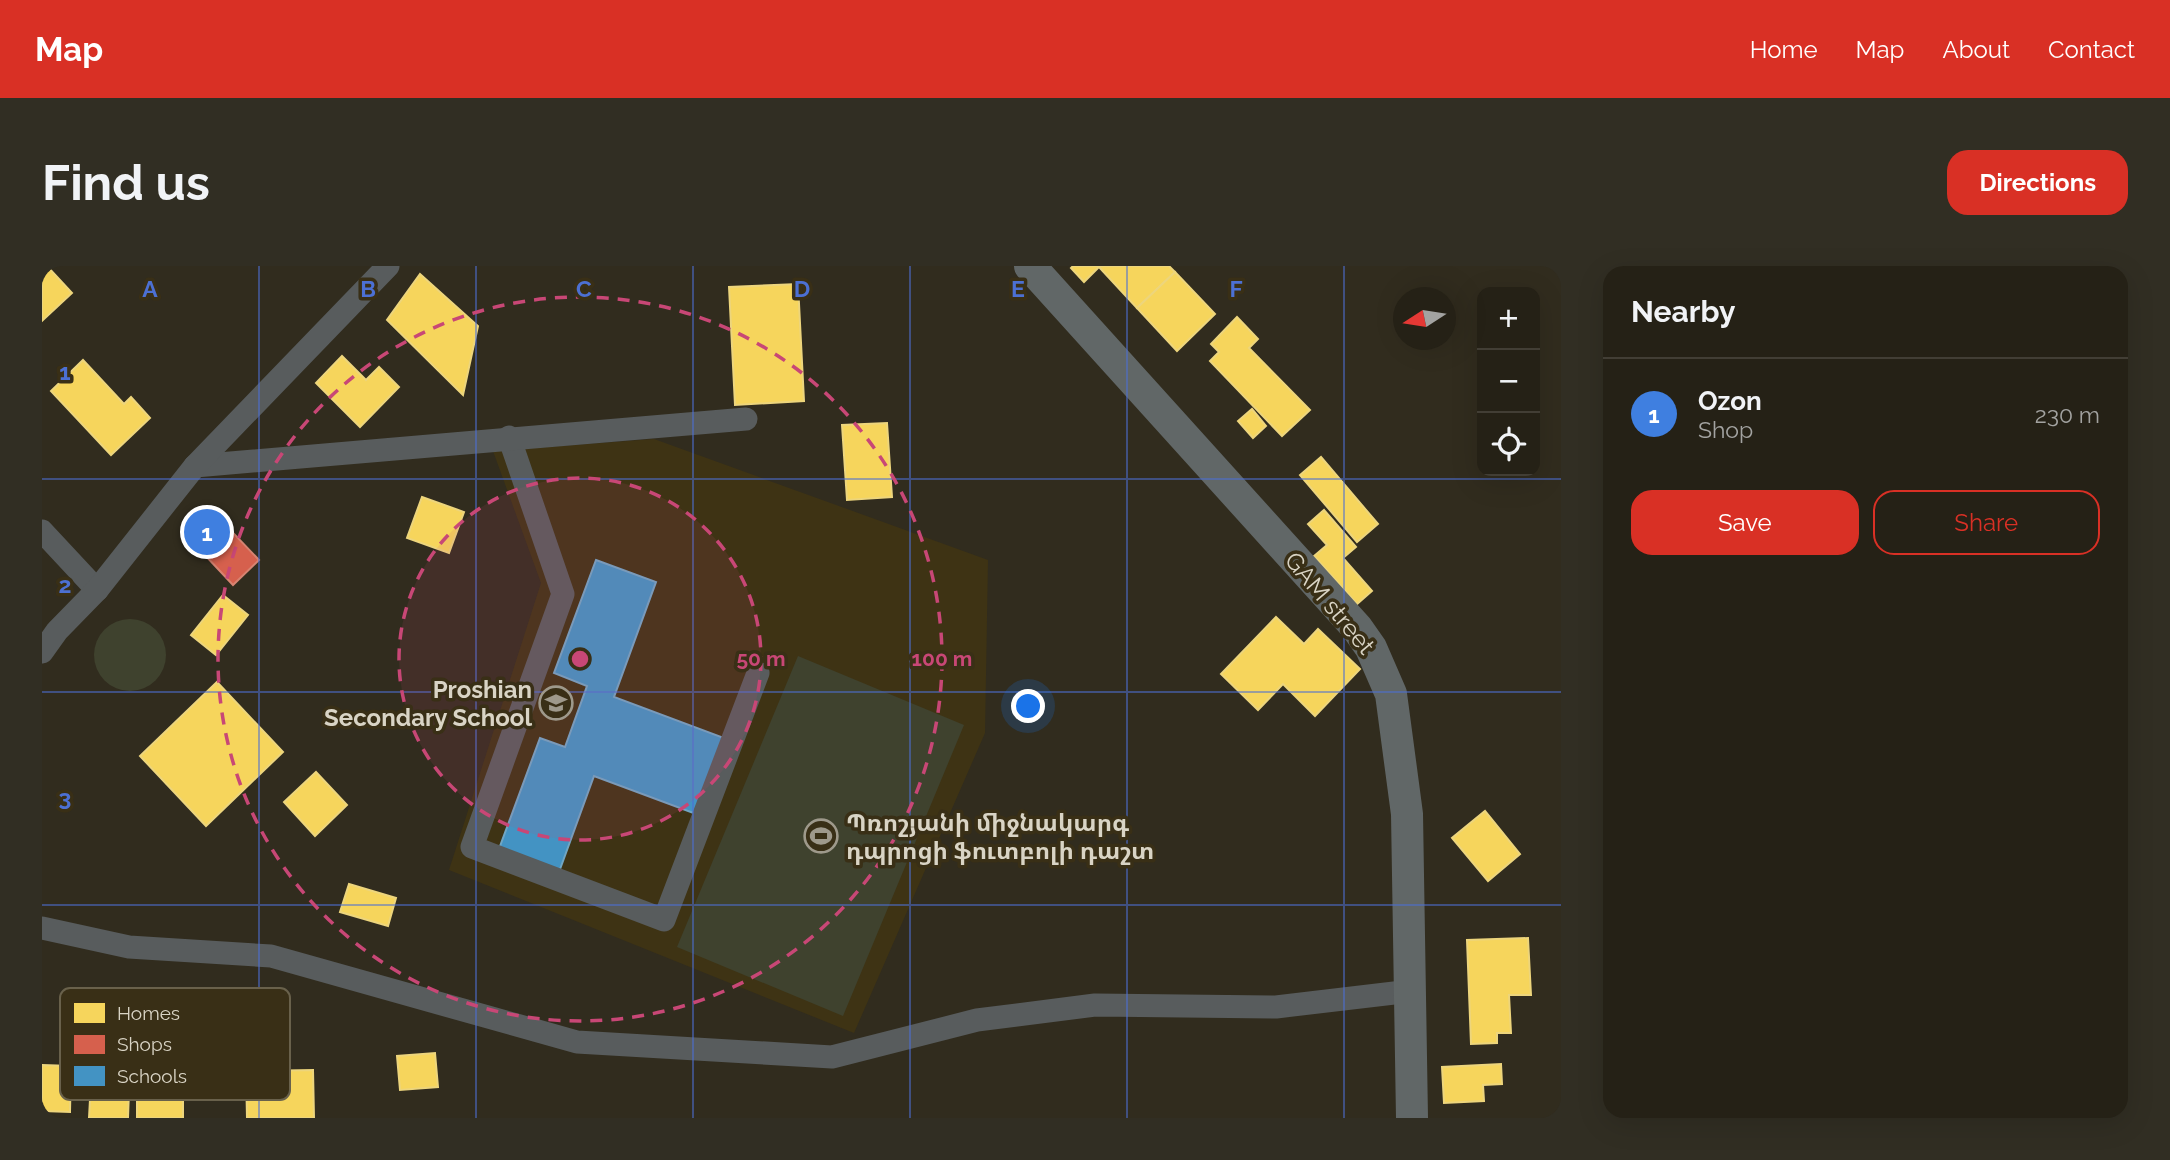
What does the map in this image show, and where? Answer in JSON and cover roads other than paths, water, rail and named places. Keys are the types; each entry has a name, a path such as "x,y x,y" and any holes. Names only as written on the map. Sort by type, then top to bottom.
{"street":[{"path":"42,652 49,623 97,590 195,466 388,266"},
{"name":"GAM street","path":"1030,266 1357,628 1371,648 1391,694 1407,814 1412,1118"},
{"path":"195,466 509,437 746,419"},
{"path":"509,437 564,594 472,847 663,920 758,673"},
{"path":"42,531 97,590"},
{"path":"42,928 130,947 271,956 577,1042 832,1057 977,1020 1095,1005 1276,1007 1410,991"}],"place":[{"name":"Ozon","path":"207,532"},
{"name":"Proshian Secondary School","path":"556,703"},
{"name":"Պռոշյանի միջնակարգ դպրոցի ֆուտբոլի դաշտ","path":"821,836"}]}
